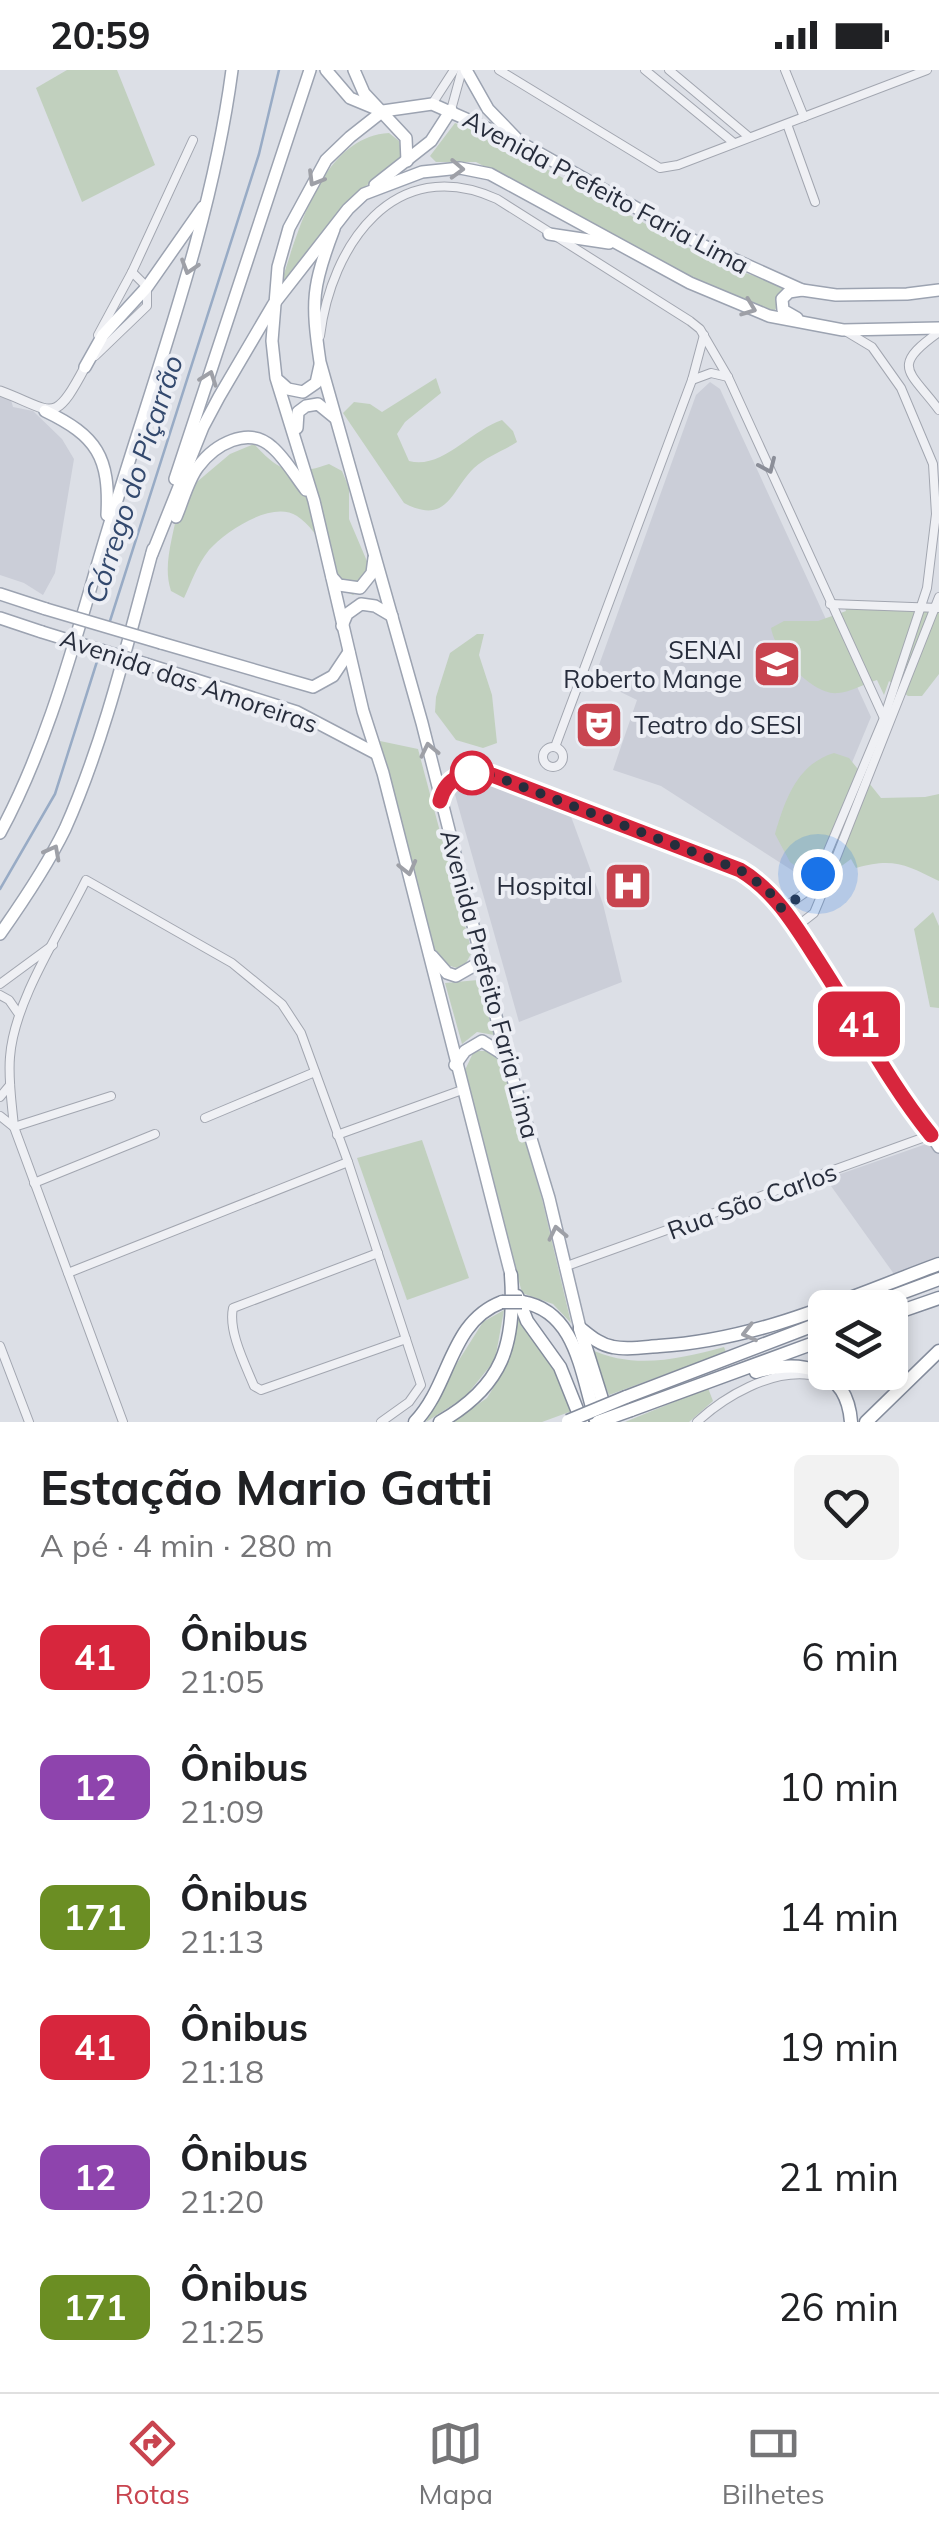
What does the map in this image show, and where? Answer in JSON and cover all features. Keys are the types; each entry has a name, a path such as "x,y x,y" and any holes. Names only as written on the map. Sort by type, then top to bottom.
{"highway":[{"path":"580,1328 615,1348 723,1338 788,1321 939,1264"},
{"path":"440,1422 462,1409 497,1371 506,1352 513,1310 511,1274"},
{"path":"511,1274 519,1304 560,1368 582,1422"},
{"path":"908,1291 939,1279"},
{"path":"908,1308 939,1298"},
{"path":"415,1422 432,1400 474,1318 502,1302 543,1307 564,1326 597,1422 629,1404 808,1327"},
{"path":"580,1328 610,1422"},
{"path":"566,1421 710,1380 808,1346"},
{"path":"866,1422 939,1351"},
{"path":"710,1380 722,1382 794,1365 808,1368"},
{"path":"839,1390 851,1422"},
{"path":"846,1401 866,1410 883,1406"}],"main road":[{"path":"0,832 38,748 211,195 232,70"},
{"path":"0,934 40,875 67,825 111,702 152,554 310,70"},
{"path":"326,70 350,98 383,111"},
{"path":"354,70 364,94 406,138 407,161"},
{"path":"464,70 488,109 523,144"},
{"name":"Avenida Prefeito Faria Lima","path":"511,1274 342,626 314,500 276,378 273,305 289,228 306,193 338,148 383,111 432,104 523,144 702,245 802,290 854,295 939,290"},
{"path":"364,194 432,141 450,110"},
{"name":"Avenida Prefeito Faria Lima","path":"273,305 301,266 364,194 442,168 490,174 730,302 769,316 843,330 939,330"},
{"path":"85,367 102,335 147,287 211,195"},
{"name":"Avenida Prefeito Faria Lima","path":"334,229 315,283 313,320 319,356 392,616 506,1056 549,1198 580,1328"},
{"path":"549,234 617,244"},
{"path":"802,290 789,292 781,305 807,323"},
{"path":"152,554 202,427 273,305"},
{"path":"276,378 288,388 303,392 316,382 319,356"},
{"path":"303,466 295,420 298,412 318,404 334,417"},
{"path":"45,411 84,432 100,455 108,484 106,534"},
{"path":"135,618 196,468 224,443 256,438 270,445 314,500"},
{"path":"330,573 340,585 360,588 372,573 374,554"},
{"name":"Avenida das Amoreiras","path":"0,591 46,609 313,686 333,676 349,652"},
{"path":"342,626 346,614 361,604 375,606 392,616"},
{"name":"Avenida das Amoreiras","path":"0,618 297,712 376,753"},
{"path":"440,801 443,788 451,780 472,773 492,775 740,870 767,889 796,927 935,1134 939,1147"},
{"path":"430,952 438,965 456,976 477,964 481,956"},
{"path":"456,1065 465,1051 482,1041 506,1056"}],"street":[{"path":"432,104 454,70"},
{"path":"450,110 464,70"},
{"path":"499,70 653,166 678,166 928,70"},
{"path":"645,70 734,143"},
{"path":"669,70 749,137"},
{"path":"786,70 804,118"},
{"path":"725,136 734,124"},
{"path":"787,124 815,202"},
{"path":"0,391 45,411 63,404 132,272 193,140"},
{"path":"319,356 326,300 338,264 366,222 388,203 430,188 466,188 497,199 690,320 704,335 728,377 884,718"},
{"path":"132,272 147,287"},
{"path":"782,909 812,886 884,718 932,566 937,514 933,464 900,388 872,347 843,330"},
{"path":"939,330 914,349 908,367 913,380 939,410"},
{"path":"555,747 692,380 704,335"},
{"path":"698,360 719,360"},
{"path":"692,380 711,374 728,377"},
{"path":"796,927 812,916 819,902 938,608 939,597"},
{"path":"830,604 938,608"},
{"path":"123,1422 14,1127 10,1085 10,1056 18,1013 86,880 180,932 261,984 282,1004 301,1034 348,1162 417,1374 420,1390 381,1422"},
{"path":"0,984 54,944"},
{"path":"0,995 18,1013"},
{"path":"206,1118 315,1072"},
{"path":"0,1097 10,1085"},
{"path":"337,1134 462,1090"},
{"path":"14,1127 111,1096"},
{"path":"0,1116 14,1127"},
{"path":"34,1183 155,1134"},
{"name":"Rua São Carlos","path":"564,1268 935,1134"},
{"path":"68,1274 348,1162"},
{"path":"378,1253 232,1308 241,1351 254,1386 261,1390 406,1339"},
{"path":"0,1346 28,1422"},
{"path":"698,1422 721,1402 761,1383 808,1375"}],"shaded area":[{"path":"710,382 720,389 871,717 804,878 661,786 613,770 637,700 594,679 696,395"},
{"path":"0,395 11,400 13,407 33,411 62,439 74,459 55,573 43,595 0,575"},
{"path":"480,777 569,811 603,904 622,982 519,1022 452,784"},
{"path":"932,1142 939,1154 939,1256 894,1274 826,1179"}],"green space":[{"path":"67,70 117,70 155,165 82,202 36,88"},
{"path":"455,123 489,137 716,263 787,287 773,314 728,297 476,162 436,162 430,156"},
{"path":"389,133 399,141 402,156 354,196 280,286 304,215 329,169 346,151 366,139"},
{"path":"436,378 441,393 405,422 397,434 409,461 445,455 502,420 517,442 479,464 447,502 430,510 404,503 343,413 354,402 370,404 382,412"},
{"path":"254,444 271,461 287,469 305,470 329,464 342,471 349,488 349,519 372,573 365,586 353,595 340,589 312,530 287,512 263,515 226,534 209,550 184,598 171,591 169,557 179,497 230,454"},
{"path":"939,604 939,674 922,696 908,696 889,681 884,695 877,680 842,693 828,692 796,671 779,649 771,628 784,621 818,621 846,611 844,605"},
{"path":"477,634 484,634 479,655 492,695 497,743 483,748 456,740 435,712 450,653"},
{"path":"380,741 418,749 472,952 466,963 457,968 447,965 435,951"},
{"path":"834,753 849,758 881,798 939,794 939,881 899,864 856,868 851,859 828,876 814,880 790,862 775,834 783,809 802,774"},
{"path":"933,912 939,926 939,1008 930,1007 914,929"},
{"path":"478,980 494,1035 477,1032 462,1044 445,983"},
{"path":"474,1051 488,1051 503,1062 542,1199 571,1323 553,1304 522,1293 465,1070"},
{"path":"422,1140 469,1278 407,1300 357,1158"},
{"path":"504,1310 495,1360 465,1397 426,1422 440,1390 483,1322"},
{"path":"518,1319 553,1366 572,1411 542,1422 452,1422 487,1398 503,1372"},
{"path":"724,1347 726,1352 609,1395 590,1349 640,1361"},
{"path":"708,1388 713,1401 689,1422 625,1422"}],"waterway":[{"name":"Córrego do Piçarrão","path":"110,621 259,154 279,70"},
{"name":"Córrego do Piçarrão","path":"0,889 55,794 100,652"}],"bus line":[{"name":"41","path":"440,801 443,788 451,780 472,773 492,775 754,878 796,927 931,1135"}],"place":[{"name":"SENAI Roberto Mange","path":"777,664"},
{"name":"Teatro do SESI","path":"599,725"},
{"name":"Hospital","path":"628,886"}],"route":[{"path":"472,773 492,775 740,870 767,889 782,909 809,890 818,874"}]}
